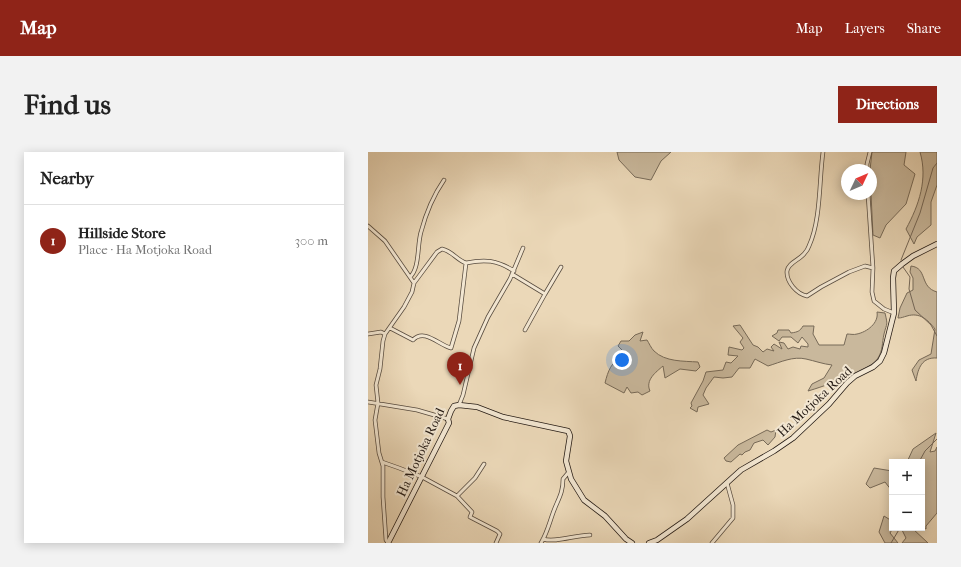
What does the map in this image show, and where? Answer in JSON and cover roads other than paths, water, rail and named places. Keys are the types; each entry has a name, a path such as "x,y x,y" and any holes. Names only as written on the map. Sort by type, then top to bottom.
{"street":[{"path":"823,152 818,215 812,238 804,254 791,264 787,270 788,278 798,292 807,296 821,286 849,272 865,266 874,268"},
{"path":"868,164 870,152"},
{"path":"410,277 415,270 420,233 430,204 444,180"},
{"path":"868,200 874,268 872,292 874,301 884,309 894,313"},
{"path":"368,226 385,241 414,283"},
{"name":"Ha Motjoka Road","path":"649,543 657,540 680,524 708,501 727,482 750,464 774,451 793,438 829,404 847,383 855,376 880,361 884,352 894,313 894,271 913,256 937,244"},
{"path":"459,405 463,395 474,348 488,317 513,273 523,248"},
{"path":"388,543 386,540 382,462 379,453 376,420 378,403 376,385 385,334 404,307 412,292 414,283 434,256 442,249 451,252 462,262 466,263 495,262 503,264 513,273 545,294"},
{"path":"390,328 413,340 416,337 421,336 434,339 451,348 459,321 466,263"},
{"path":"525,330 561,267"},
{"path":"368,334 381,332 385,334"},
{"path":"368,402 418,410 448,419"},
{"name":"Ha Motjoka Road","path":"388,543 449,423 448,419 454,406 459,405 477,407 503,417 568,431 570,436 566,461 568,473 571,479 584,500 605,516 626,539 632,543"},
{"path":"382,462 422,477 457,496 472,512 470,517 500,534 496,543"},
{"path":"457,496 475,478 484,464"},
{"path":"541,543 547,532 552,513 563,490 563,479 568,473"},
{"path":"712,543 733,518 733,505 727,482"},
{"path":"544,539 556,541 581,535 590,535"}],"waterway":[{"path":"901,260 920,213 933,168 937,163"},
{"path":"903,267 910,277 909,289 915,310 931,325 937,336"},
{"path":"921,459 925,451 937,439"},
{"path":"891,543 898,531"}],"place":[{"name":"Hillside Store","path":"460,385"}]}
